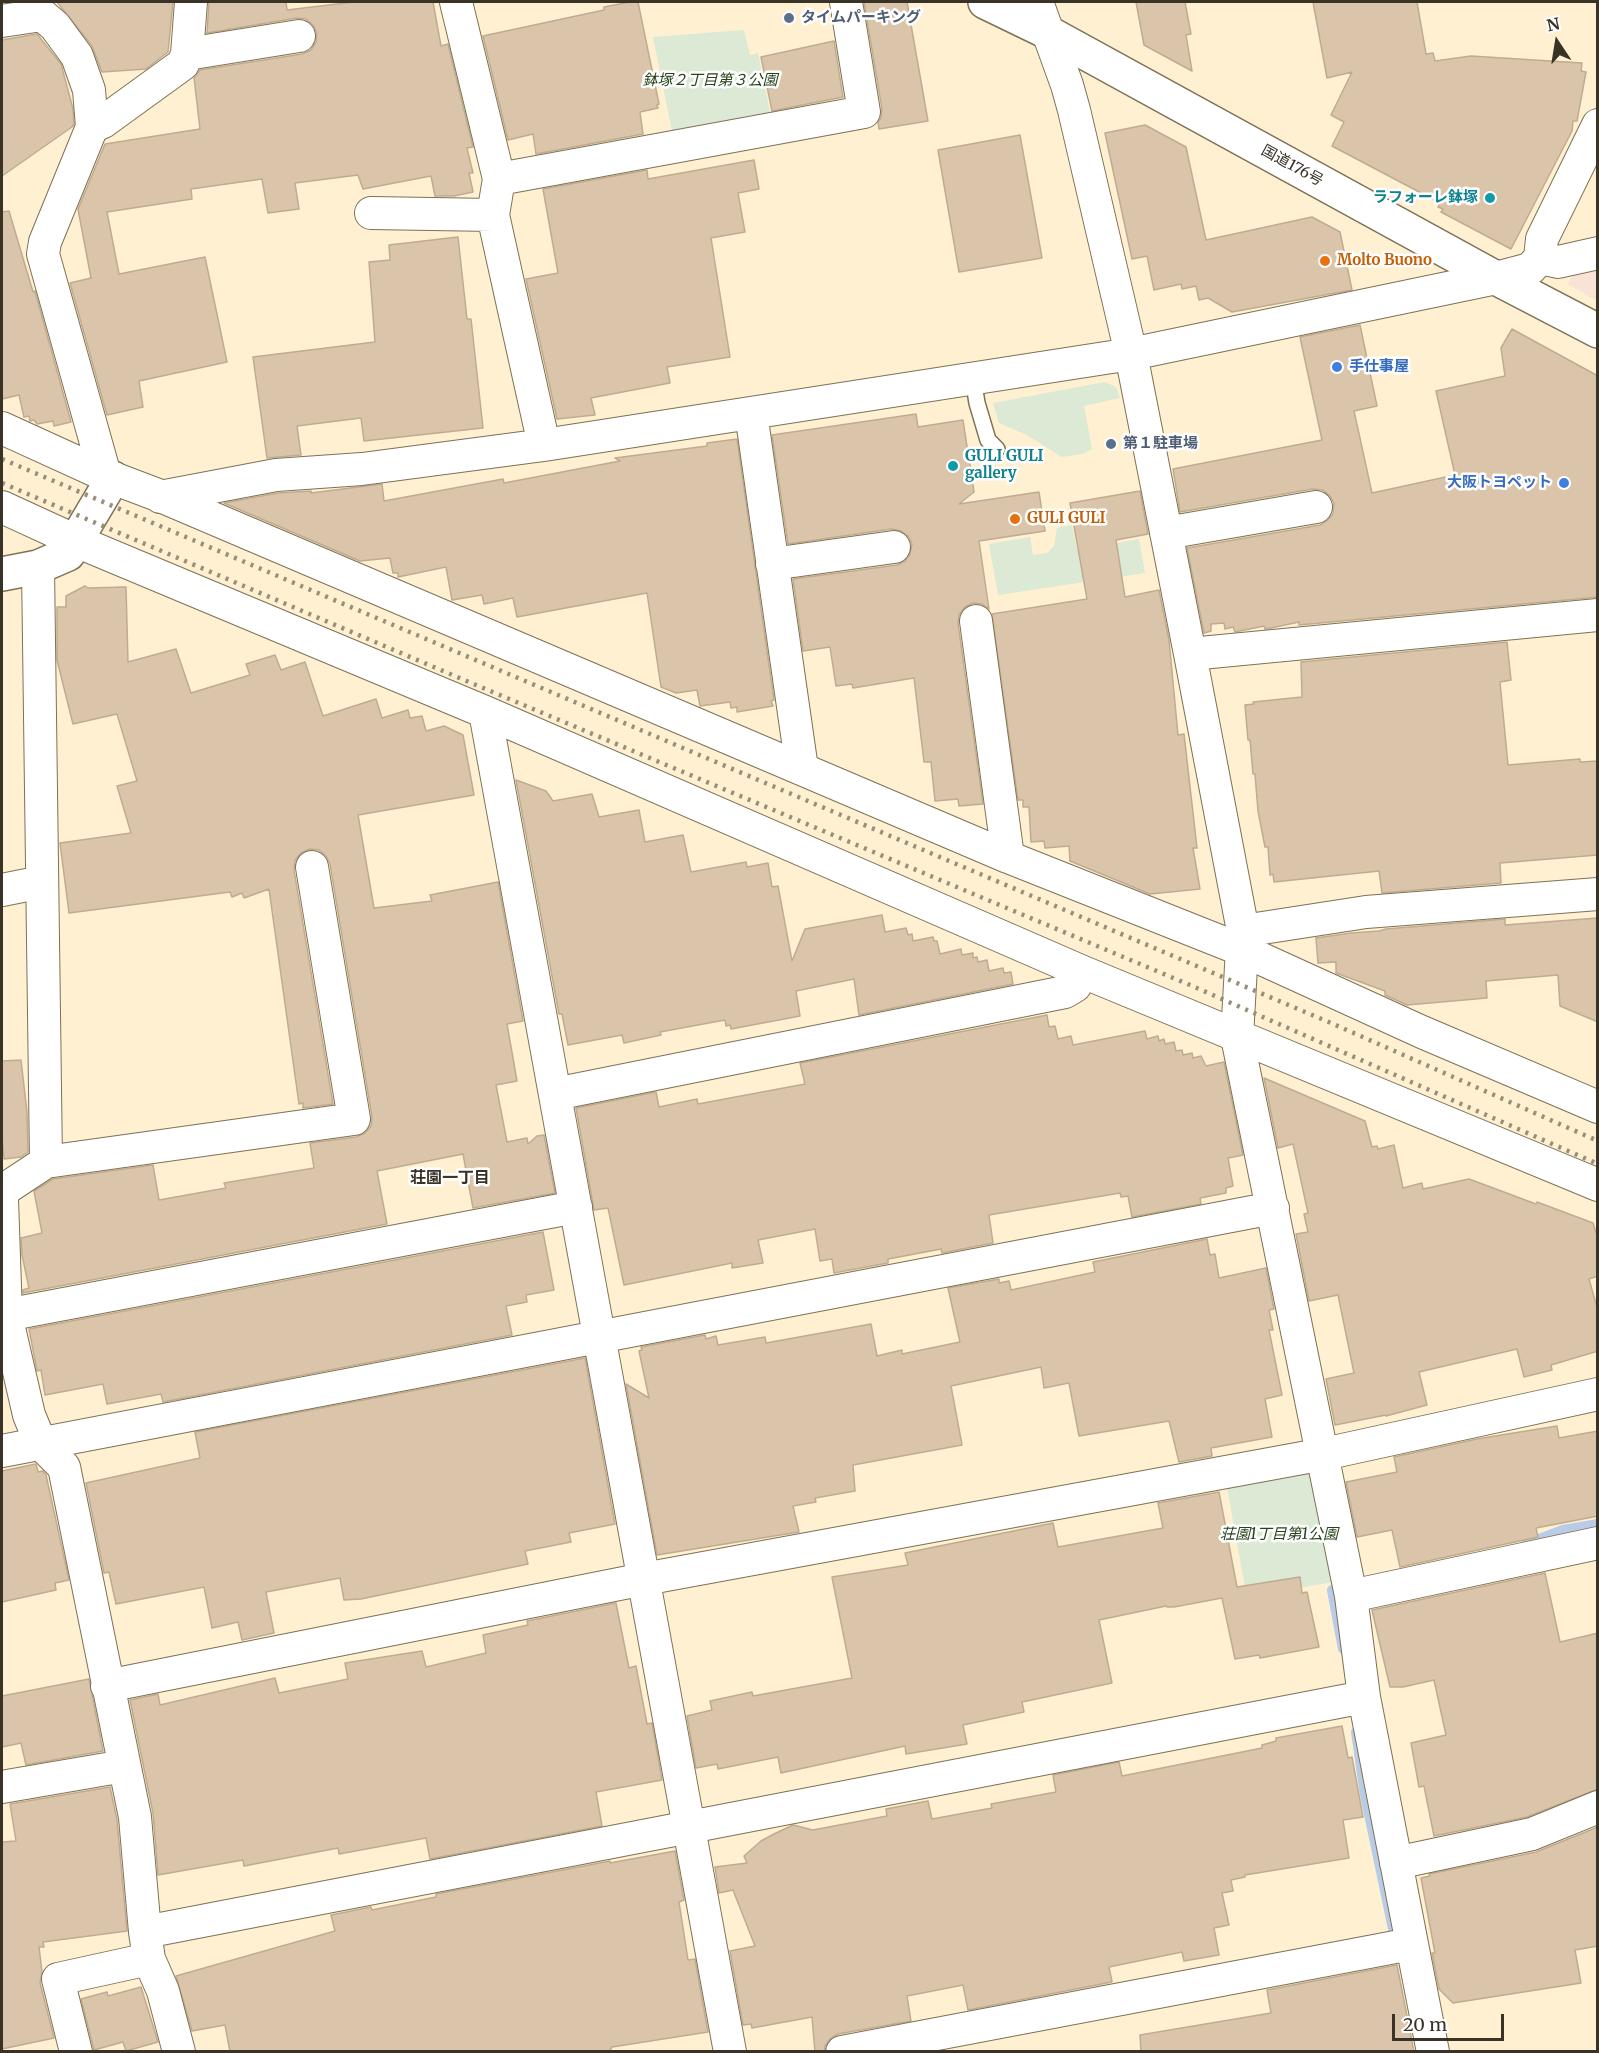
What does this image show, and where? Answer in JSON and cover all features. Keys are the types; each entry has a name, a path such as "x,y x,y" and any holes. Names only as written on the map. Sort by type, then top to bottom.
{"main road":[{"name":"国道176号","path":"985,2 1049,33 1496,278 1598,331"},
{"path":"2,574 38,567 68,554 106,484"}],"street":[{"path":"92,127 103,122 183,64 187,54 191,2"},
{"path":"456,2 499,178 493,215 544,445"},
{"path":"499,178 864,112 846,2"},
{"path":"1037,2 1074,110 1131,354 1190,654 1242,941 1237,1036 1324,1454 1351,1596 1364,1697 1433,2052"},
{"path":"2,21 40,8 77,56 88,90 92,127 45,242 43,254 106,484"},
{"path":"187,54 299,36"},
{"path":"88,90 123,87 134,99"},
{"path":"163,497 276,475 362,469 544,445 1131,354 1496,278 1530,269 1540,258 1542,239 1598,125"},
{"path":"371,213 493,215"},
{"path":"1540,258 1558,262 1598,253"},
{"path":"751,413 802,769"},
{"path":"2,428 106,484 163,497 1008,857 1242,941 1422,1032 1598,1107"},
{"path":"2,507 76,541 485,712 1083,972 1598,1185"},
{"path":"1166,533 1316,507"},
{"path":"772,564 894,547"},
{"path":"38,567 46,1162"},
{"path":"1190,654 1598,615"},
{"path":"976,621 1008,857"},
{"path":"485,712 730,2052"},
{"path":"2,1191 46,1162 354,1119 312,867"},
{"path":"2,890 42,882"},
{"path":"1242,941 1366,912 1598,894"},
{"path":"555,1094 1065,992 1075,986 1083,972"},
{"path":"2,1199 6,1315 29,1415 41,1444 64,1467 135,1816 147,1946 163,1991 179,2052"},
{"path":"6,1315 576,1207"},
{"path":"2,1451 1273,1208"},
{"path":"107,1686 644,1579 1324,1454 1598,1394"},
{"path":"1351,1596 1598,1543"},
{"path":"76,2052 58,1979 147,1946 689,1827 1364,1697"},
{"path":"2,1787 124,1766"},
{"path":"1395,1863 1532,1833 1598,1807"},
{"path":"842,2052 1411,1944"}],"lane":[{"path":"973,378 977,403 988,440 997,449"}],"shaded area":[{"path":"1597,270 1597,301 1568,284 1572,276"}],"green space":[{"name":"鉢塚２丁目第３公園","path":"744,30 750,55 758,53 771,117 673,136 653,37"},
{"path":"1105,382 1116,387 1120,398 1084,406 1092,449 1082,454 1062,457 1027,435 999,423 993,403"},
{"path":"1072,525 1077,550 1139,539 1145,573 998,595 989,544 1030,537 1033,555 1047,553 1054,546 1057,528"},
{"name":"荘園1丁目第1公園","path":"1310,1472 1332,1582 1247,1598 1227,1488"}],"building":[{"path":"57,2 173,2 168,52 146,69 102,72 92,46"},
{"path":"209,2 286,2 287,10 354,2 433,2 441,46 448,44 473,147 467,148 473,173 469,173 473,192 454,196 435,196 431,176 363,189 358,175 295,183 299,209 268,213 262,179 191,189 192,199 107,212 119,274 205,257 227,362 139,381 143,407 107,415 70,283 91,278 78,209 105,144 200,129 194,78 200,70 302,54 311,50 316,42 317,33 313,25 306,19 297,18 207,33"},
{"path":"638,2 659,104 658,108 640,112 643,134 536,154 533,134 508,140 483,36 604,10 604,7"},
{"path":"864,2 907,2 928,121 879,129 878,122 882,109"},
{"path":"1136,2 1185,2 1191,34 1186,35 1192,71 1144,45"},
{"path":"1313,2 1417,2 1426,54 1433,53 1435,61 1471,56 1582,63 1581,71 1586,72 1577,121 1573,121 1572,131 1511,249 1441,212 1443,209 1438,207 1440,203 1332,146 1344,122 1331,115 1352,72 1327,78"},
{"path":"37,34 61,64 73,109 74,124 2,176 2,40"},
{"path":"834,41 843,97 772,111 761,57"},
{"path":"1145,125 1186,147 1206,240 1312,217 1340,232 1352,290 1232,312 1208,298 1199,300 1196,286 1182,289 1181,284 1154,290 1147,256 1132,259 1105,133"},
{"path":"1020,135 1042,258 959,272 938,150"},
{"path":"754,160 759,189 738,193 745,232 711,238 730,357 667,367 670,383 591,398 595,415 557,419 526,279 558,273 543,189 647,170 648,179"},
{"path":"9,211 33,292 35,291 71,422 54,426 53,421 37,424 34,420 30,421 29,416 24,417 19,395 2,399 2,212"},
{"path":"458,237 467,319 471,319 483,428 364,441 361,418 297,426 301,455 267,458 253,357 375,342 369,262 390,260 389,245"},
{"path":"1360,325 1377,406 1354,411 1372,493 1455,475 1436,391 1505,376 1501,348 1512,329 1598,376 1598,597 1299,625 1299,622 1235,632 1233,627 1225,629 1224,623 1211,624 1211,631 1204,633 1187,548 1320,525 1333,514 1334,503 1323,490 1313,489 1180,512 1173,469 1322,440 1300,337"},
{"path":"916,414 918,427 963,420 974,492 959,504 1039,492 1045,531 979,541 989,609 982,604 973,603 965,607 959,615 958,623 983,804 959,806 958,799 935,801 931,762 924,762 914,678 853,688 852,684 836,686 830,647 803,651 793,579 897,565 905,561 910,554 912,544 908,536 892,529 788,544 772,435"},
{"path":"737,439 774,700 771,701 773,706 737,712 737,707 731,708 730,702 700,706 697,690 676,693 661,687 647,593 517,617 513,598 484,604 482,595 452,600 446,567 398,577 398,573 393,573 390,558 360,561 224,503 278,493 311,491 311,493 382,484 384,501 503,479 504,483 620,461 615,458 707,446 707,443"},
{"path":"1140,491 1148,534 1116,540 1125,597 1159,590 1169,640 1178,735 1184,734 1197,848 1193,848 1200,889 1150,894 1070,861 1069,846 1045,848 1044,841 1031,842 1029,807 1023,807 1023,800 1018,800 992,614 1087,599 1070,503"},
{"path":"85,586 88,588 126,587 128,662 176,649 191,693 250,675 246,664 275,655 281,670 305,662 323,716 376,699 382,718 408,710 410,718 422,716 426,731 444,726 463,735 474,795 358,815 374,908 432,901 430,895 498,882 523,1021 507,1024 517,1081 496,1085 507,1142 527,1138 528,1144 537,1136 544,1135 555,1193 473,1208 463,1154 377,1171 387,1224 23,1293 23,1290 29,1288 21,1238 42,1233 34,1191 53,1179 153,1165 159,1200 226,1188 224,1183 314,1168 310,1143 356,1137 365,1133 371,1126 372,1117 330,864 319,850 310,849 301,853 295,860 294,870 333,1104 303,1108 303,1103 299,1104 269,889 244,898 242,893 232,897 230,892 69,913 60,843 131,833 117,786 137,781 117,714 73,724 57,660 57,607 66,607 66,596"},
{"path":"1507,642 1511,680 1500,682 1508,765 1580,759 1580,762 1598,761 1598,855 1500,863 1501,883 1382,893 1379,871 1274,882 1273,874 1270,875 1268,847 1265,847 1258,811 1245,705 1254,704 1253,702 1302,697 1301,662"},
{"path":"516,780 546,791 553,801 592,794 599,817 639,810 645,842 683,835 691,872 746,862 747,867 768,863 772,887 778,886 792,961 805,929 882,915 885,932 906,928 908,935 912,934 913,941 933,937 934,941 937,941 940,954 961,949 962,955 973,953 973,958 977,957 978,962 987,960 989,971 1003,968 1004,973 1011,972 1013,984 859,1015 854,979 796,991 800,1016 731,1029 730,1025 726,1026 725,1020 660,1032 661,1035 624,1043 622,1035 568,1045 562,1014 559,1014"},
{"path":"1598,918 1598,1022 1560,1006 1558,975 1486,981 1487,998 1407,1005 1385,995 1385,991 1336,973 1336,962 1318,963 1316,938 1386,929 1505,919 1505,925"},
{"path":"1047,1015 1049,1027 1055,1026 1058,1039 1071,1036 1073,1045 1145,1031 1147,1039 1158,1036 1159,1041 1164,1039 1165,1044 1174,1042 1176,1051 1182,1050 1183,1055 1192,1053 1193,1058 1201,1056 1206,1066 1224,1062 1243,1155 1228,1158 1233,1186 1226,1188 1226,1193 1200,1198 1201,1204 1132,1217 1128,1196 1121,1197 1120,1193 989,1215 993,1243 942,1253 941,1249 888,1259 888,1263 834,1273 832,1259 820,1261 815,1229 758,1240 763,1263 732,1268 732,1263 624,1285 608,1208 594,1210 576,1108 656,1092 659,1107 697,1099 698,1104 805,1084 800,1063"},
{"path":"21,1060 27,1112 28,1152 21,1157 4,1159 2,1061"},
{"path":"1264,1078 1365,1121 1372,1147 1377,1146 1378,1149 1394,1145 1403,1188 1422,1183 1423,1189 1469,1179 1593,1223 1598,1239 1598,1276 1589,1279 1598,1311 1598,1351 1551,1365 1552,1370 1524,1377 1517,1349 1419,1372 1427,1405 1386,1416 1335,1425 1326,1379 1354,1373 1338,1295 1309,1301 1296,1234 1308,1232 1304,1214 1308,1213 1293,1144 1278,1148"},
{"path":"543,1232 554,1290 526,1295 527,1302 506,1306 512,1335 163,1402 161,1394 107,1404 103,1384 45,1395 41,1370 37,1371 29,1329"},
{"path":"1207,1239 1210,1255 1215,1254 1219,1278 1266,1268 1274,1309 1269,1310 1273,1330 1269,1330 1282,1395 1265,1399 1272,1437 1211,1448 1212,1456 1179,1462 1169,1421 1079,1436 1069,1383 1044,1388 1041,1367 951,1386 962,1445 853,1465 855,1491 815,1498 816,1502 793,1506 799,1532 657,1555 626,1384 649,1398 639,1351 642,1350 641,1347 705,1335 706,1339 716,1336 718,1345 765,1337 766,1343 871,1324 877,1356 902,1350 902,1354 960,1342 948,1288 999,1279 999,1283 1009,1281 1011,1290 1095,1272 1093,1262"},
{"path":"585,1358 615,1524 569,1533 571,1542 525,1551 528,1564 361,1599 344,1600 340,1578 266,1592 274,1633 242,1640 238,1622 212,1628 204,1587 116,1604 109,1572 104,1573 86,1483 200,1458 195,1432"},
{"path":"1557,1426 1559,1438 1598,1431 1598,1516 1536,1528 1538,1537 1400,1567 1392,1530 1357,1537 1346,1482 1397,1472 1394,1457 1477,1439"},
{"path":"36,1464 38,1472 43,1471 46,1475 69,1580 55,1583 56,1590 2,1602 2,1471"},
{"path":"1219,1492 1237,1587 1300,1577 1302,1593 1307,1592 1319,1647 1260,1658 1259,1655 1235,1659 1222,1598 1174,1607 1166,1606 1099,1620 1112,1683 1022,1702 1024,1712 963,1725 967,1744 906,1754 905,1746 781,1773 778,1757 718,1769 717,1764 696,1768 687,1716 712,1710 710,1701 752,1692 753,1696 852,1678 832,1577 908,1565 905,1553 1053,1523 1058,1547 1163,1528 1158,1503"},
{"path":"1545,1573 1560,1642 1598,1633 1598,1789 1527,1817 1434,1836 1424,1786 1419,1787 1411,1743 1446,1735 1434,1680 1403,1687 1390,1687 1372,1610"},
{"path":"616,1603 629,1668 636,1666 647,1724 652,1723 662,1780 596,1792 602,1826 430,1859 426,1838 339,1854 338,1848 244,1866 243,1860 158,1875 153,1813 130,1700 158,1694 160,1705 275,1678 279,1693 348,1679 345,1663 422,1651 426,1667 486,1653 483,1635 528,1625 527,1621"},
{"path":"89,1679 103,1751 26,1765 21,1743 2,1747 2,1696"},
{"path":"1342,1726 1348,1758 1352,1757 1363,1817 1343,1820 1349,1858 1245,1875 1245,1877 1231,1880 1233,1891 1222,1893 1229,1925 1214,1928 1219,1955 1184,1961 1182,1952 1109,1967 1112,1982 968,2010 963,1985 907,1996 911,2021 838,2034 830,2039 825,2046 825,2052 815,2052 812,2017 752,2028 751,2024 743,2025 730,1951 755,1946 733,1890 719,1893 715,1867 747,1863 744,1856 761,1841 774,1834 793,1825 813,1830 887,1816 886,1809 928,1801 932,1819 992,1808 991,1804 1056,1792 1053,1775 1119,1762 1122,1776 1262,1748 1262,1745 1276,1741 1276,1738"},
{"path":"110,1787 117,1820 127,1931 43,1942 44,1947 39,1947 42,1972 40,1983 54,2038 2,2049 2,1842 16,1841 10,1804"},
{"path":"1598,1827 1598,1946 1575,1950 1581,1983 1453,2003 1439,1989 1432,1953 1435,1953 1421,1878 1430,1876 1429,1874 1536,1852"},
{"path":"675,1851 684,1900 679,1902 688,1960 695,1959 708,2032 612,2047 609,2052 230,2052 225,2025 192,2031 176,1976 335,1931 331,1915 371,1907 372,1910 436,1897 436,1894"},
{"path":"1397,1965 1414,2052 1141,2052 1140,2035 1271,2013 1267,1990"},
{"path":"141,1987 158,2042 126,2051 123,2042 94,2050 81,1999 107,1992 108,1996"}],"waterway":[{"path":"1526,1544 1563,1530 1598,1524"},
{"path":"1332,1590 1343,1649"},
{"path":"1356,1732 1365,1795 1393,1929"}],"railway":[{"path":"2,459 1331,1023 1598,1141"},
{"path":"2,483 1190,985 1598,1164"}],"place":[{"name":"タイムパーキング","path":"789,18"},
{"name":"ラフォーレ鉢塚","path":"1490,198"},
{"name":"Molto Buono","path":"1325,261"},
{"name":"手仕事屋","path":"1337,367"},
{"name":"第１駐車場","path":"1111,444"},
{"name":"GULI GULI gallery","path":"953,466"},
{"name":"大阪トヨペット","path":"1564,483"},
{"name":"GULI GULI","path":"1015,519"}],"district":[{"name":"荘園一丁目","path":"450,1178"}]}
